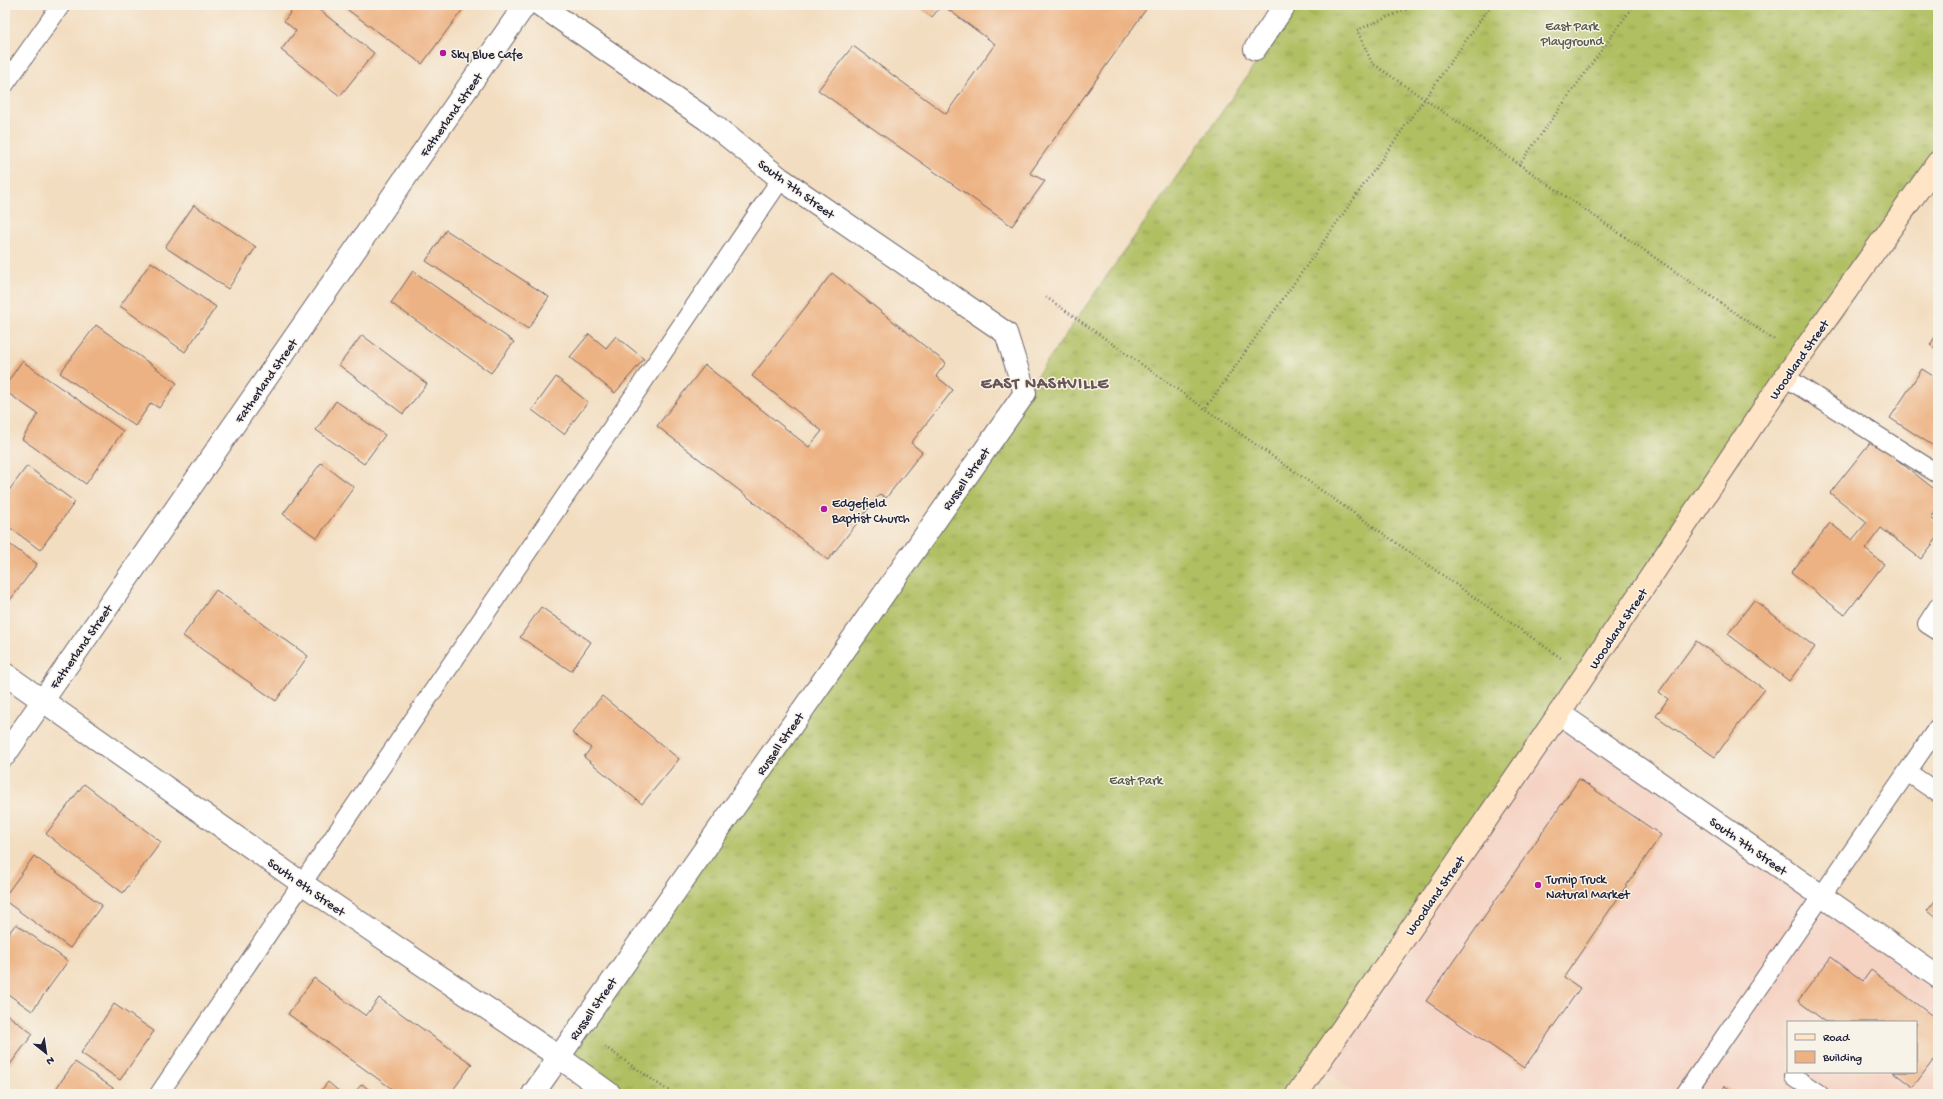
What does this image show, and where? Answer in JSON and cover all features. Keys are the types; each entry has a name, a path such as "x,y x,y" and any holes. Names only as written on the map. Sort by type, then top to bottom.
{"street":[{"name":"Fatherland Street","path":"5,755 525,5"},
{"name":"South 7th Street","path":"540,5 706,118 781,179 1006,333 1025,393"},
{"path":"1255,48 1285,5"},
{"name":"Woodland Street","path":"1297,1094 1560,713 1786,377 1938,162"},
{"name":"Russell Street","path":"533,1094 1025,393"},
{"name":"South 8th Street","path":"5,674 303,884 559,1056 610,1094"},
{"name":"South 7th Street","path":"1560,713 1938,977"}],"lane":[{"path":"5,84 61,5"},
{"path":"159,1094 781,179"},
{"path":"1786,377 1938,474"},
{"path":"1938,607 1927,624 1938,631"},
{"path":"1685,1094 1938,727"},
{"path":"1907,772 1938,794"},
{"path":"1794,1078 1819,1094"}],"path":[{"path":"1417,5 1357,30 1372,63 1783,345"},
{"path":"1205,409 1491,5"},
{"path":"1519,165 1634,5"},
{"path":"1046,297 1565,661"},
{"path":"605,1047 673,1094"}],"shaded area":[{"path":"1559,713 1938,977 1938,1094 1357,1094 1316,1066"}],"green space":[{"name":"East Park","path":"1297,5 1938,5 1938,173 1298,1094 611,1094 559,1057"}],"building":[{"path":"296,5 313,5 374,53 340,96 281,50 296,31 284,21"},
{"path":"341,5 466,5 422,64"},
{"path":"915,5 942,5 932,17"},
{"path":"942,5 1149,5 1030,173 1045,181 1012,226 818,90 853,46 946,114 995,44"},
{"path":"194,205 256,247 228,289 165,247"},
{"path":"446,230 549,297 528,329 426,261"},
{"path":"151,262 216,307 185,352 120,306"},
{"path":"413,271 514,342 491,373 391,303"},
{"path":"832,273 946,363 936,376 953,390 911,443 922,452 886,498 880,494 828,560 657,426 705,365 809,447 822,431 752,376"},
{"path":"96,325 177,383 159,408 151,403 135,426 60,373"},
{"path":"1938,332 1938,350 1930,345"},
{"path":"589,334 606,348 616,336 644,359 615,393 570,357"},
{"path":"362,335 427,384 403,414 339,365"},
{"path":"22,361 123,431 86,484 22,439 38,414 5,391 5,386"},
{"path":"1922,369 1938,379 1938,449 1890,418"},
{"path":"556,377 588,402 564,434 532,410"},
{"path":"336,401 385,435 364,464 316,430"},
{"path":"1872,440 1938,492 1938,508 1931,518 1938,523 1938,537 1921,559 1881,528 1865,549 1884,564 1845,615 1791,573 1830,523 1852,540 1867,522 1830,493"},
{"path":"321,463 354,487 317,538 283,514"},
{"path":"27,466 75,502 40,550 5,524 5,496"},
{"path":"5,541 37,564 5,607"},
{"path":"216,590 308,656 276,701 183,636"},
{"path":"1754,600 1815,647 1789,681 1728,634"},
{"path":"541,607 591,642 571,671 520,637"},
{"path":"1696,641 1764,689 1715,757 1656,716 1668,699 1659,692"},
{"path":"602,696 679,759 642,804 584,757 591,748 572,733"},
{"path":"1579,779 1661,835 1564,977 1580,988 1524,1068 1426,1001"},
{"path":"84,784 161,842 123,893 46,834"},
{"path":"34,856 102,905 70,948 5,901 5,896"},
{"path":"1938,897 1938,920 1927,911"},
{"path":"16,924 68,961 32,1011 5,992 5,932 8,934"},
{"path":"1831,957 1863,981 1871,970 1938,1020 1938,1054 1913,1087 1894,1073 1917,1073 1917,1021 1825,1021 1798,1001"},
{"path":"314,978 366,1016 379,998 472,1064 450,1094 399,1094 288,1014"},
{"path":"114,1004 154,1031 120,1080 81,1053"},
{"path":"5,1013 33,1034 5,1071"},
{"path":"75,1062 116,1090 113,1094 52,1094"},
{"path":"328,1082 342,1094 318,1094"},
{"path":"362,1084 374,1094 353,1094"},
{"path":"1725,1086 1736,1094 1719,1094"}],"place":[{"name":"Sky Blue Cafe","path":"443,53"},
{"name":"Edgefield Baptist Church","path":"824,509"},
{"name":"Turnip Truck Natural Market","path":"1538,885"}],"district":[{"name":"EAST NASHVILLE","path":"1045,382"}],"park label":[{"name":"East Park Playground","path":"1572,32"}]}
